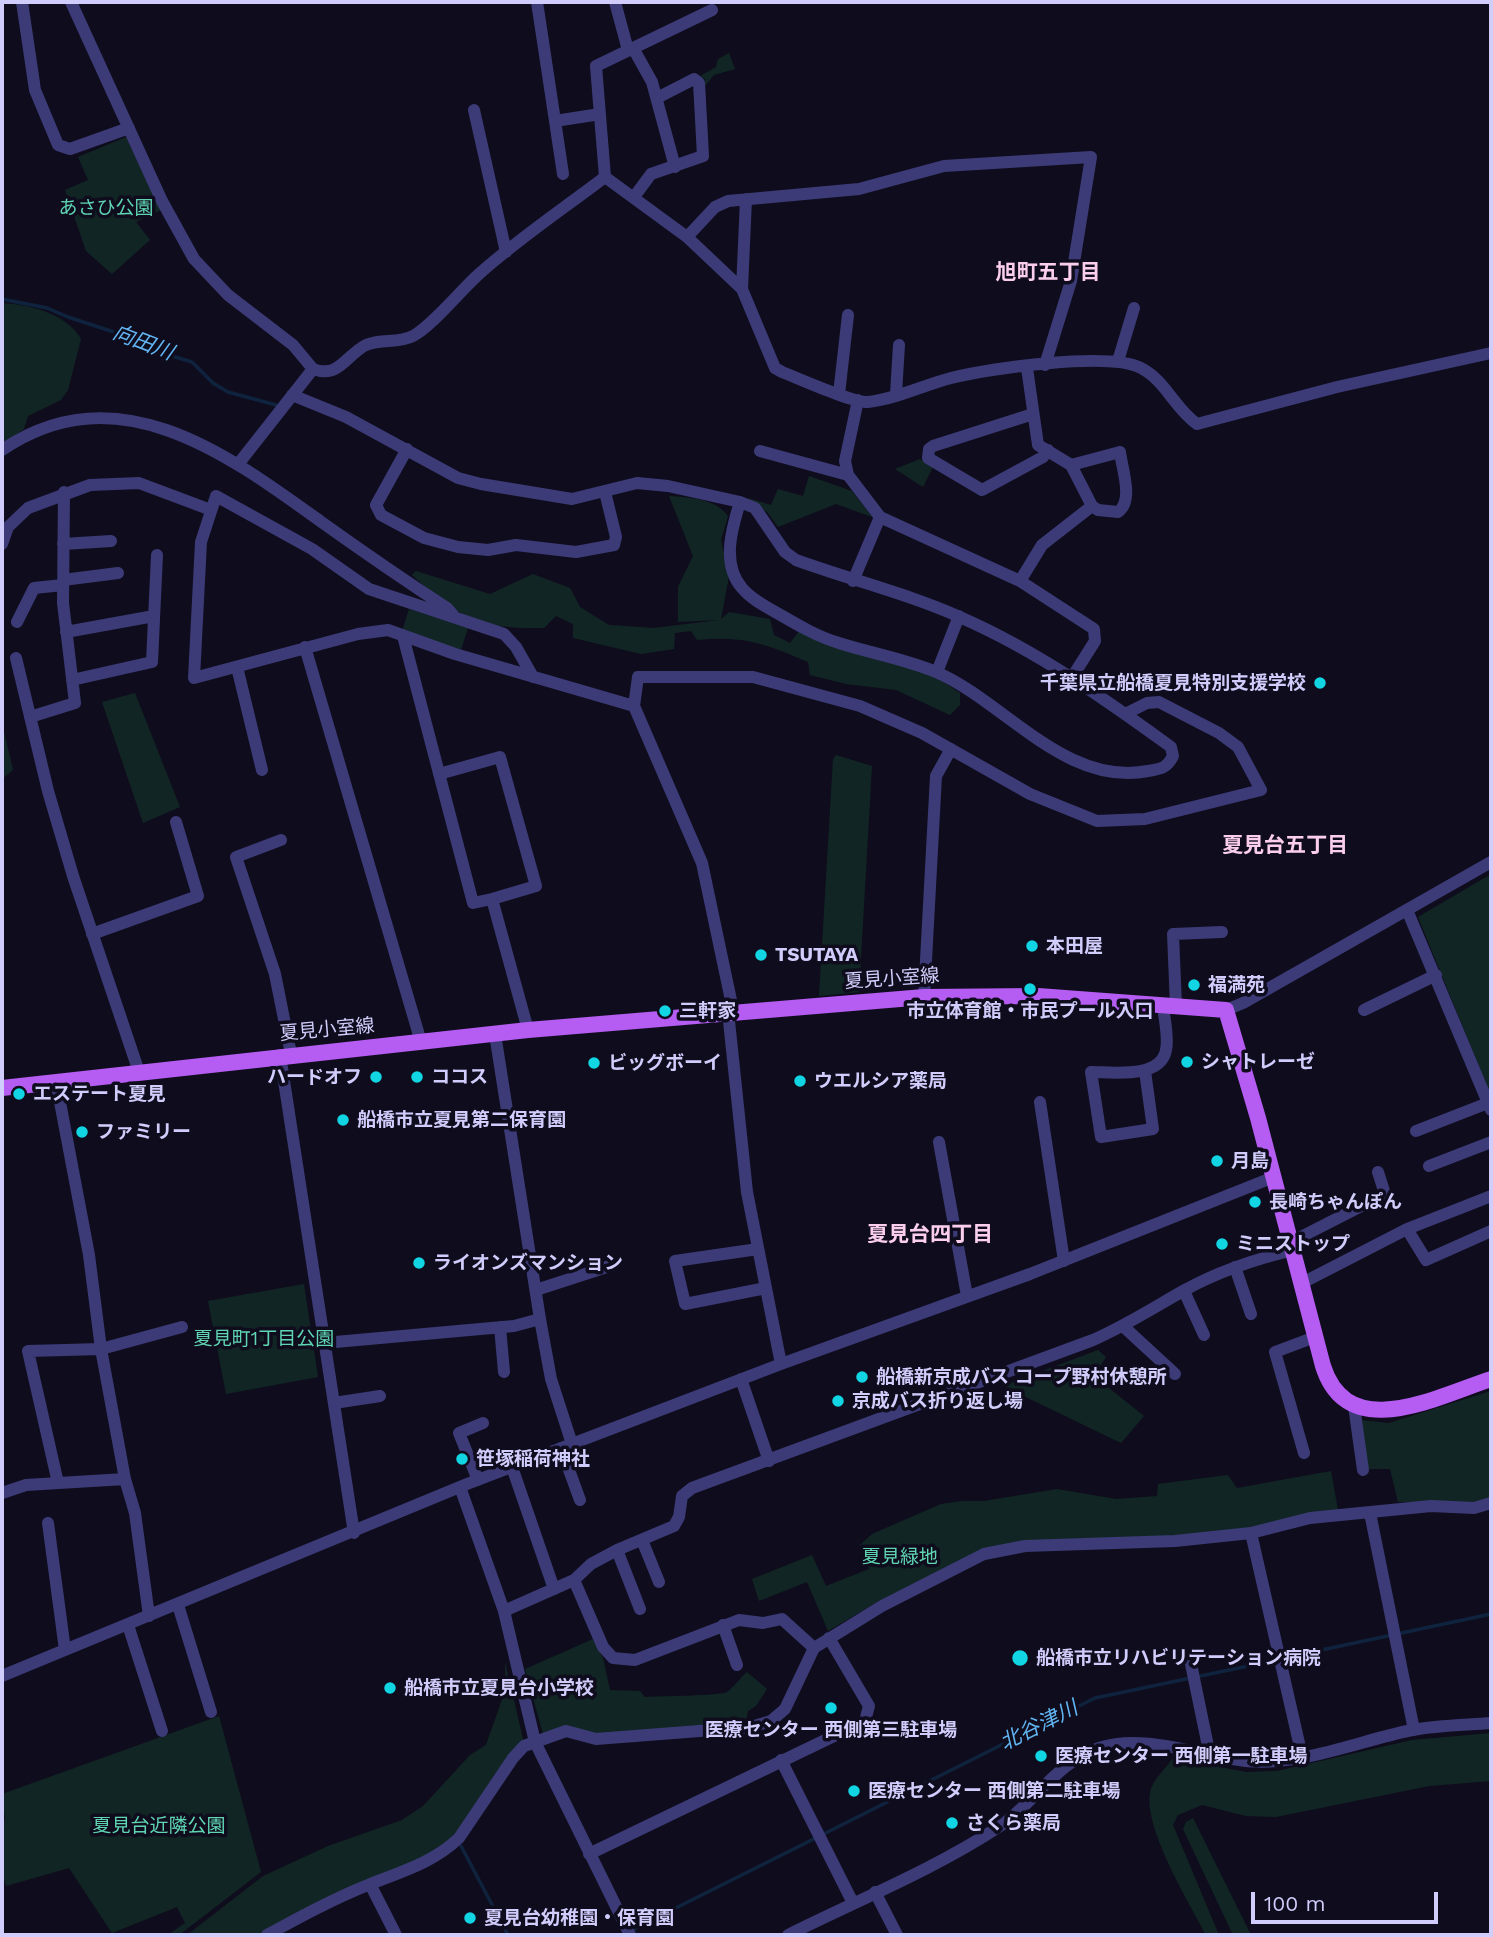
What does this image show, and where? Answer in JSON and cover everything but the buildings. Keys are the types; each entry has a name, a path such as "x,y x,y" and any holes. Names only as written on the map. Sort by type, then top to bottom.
{"main road":[{"name":"夏見小室線","path":"2,1088 528,1030 924,997 1015,995 1226,1010"},
{"path":"1226,1010 1293,1246 1315,1337 1329,1382 1337,1394 1354,1406 1368,1410 1394,1409 1491,1379"}],"street":[{"path":"22,2 35,90 58,145 70,149 129,128"},
{"path":"71,2 168,214 194,259 228,295 293,345 313,369 327,373 338,369 365,345 414,336 506,252 606,177"},
{"path":"537,2 563,174"},
{"path":"615,2 630,49 652,82 675,167"},
{"path":"712,10 596,66 606,177 687,237 742,289 775,368 839,394 867,402 954,377 1082,360 1118,361 1143,369 1162,385 1179,410 1197,425 1337,387 1491,353"},
{"path":"634,197 651,174 703,156 699,83 694,79 657,98"},
{"path":"474,110 506,252"},
{"path":"555,121 600,114"},
{"path":"687,237 715,207 746,199 859,189 944,166 1091,157 1071,281 1045,365"},
{"path":"742,289 746,199"},
{"path":"1118,361 1134,308"},
{"path":"839,394 848,315"},
{"path":"896,394 900,345"},
{"path":"1027,368 1038,444 1071,465 1092,506 1098,510 1118,512 1124,508 1127,500 1119,452 1071,465"},
{"path":"239,463 313,369"},
{"path":"292,396 346,417 458,478 481,484 572,499 637,483 668,486 740,502 755,508 785,552 796,560 959,616 1006,638 1125,714 1171,747 1173,756 1164,768 1133,774 1110,772 1073,759 937,672 835,642 783,617 742,588 734,576 729,539 740,502"},
{"path":"858,400 845,461 848,475 880,517 1020,581 1094,629 1095,641 1071,679"},
{"path":"1033,414 933,446 929,449 928,458 982,490 1043,457 1048,450"},
{"path":"2,450 23,435 63,422 107,417 140,421 168,431 239,463 447,608 455,618"},
{"path":"407,449 376,505 381,515 424,538 458,547 488,551 516,545 576,552 614,545 617,537 605,492"},
{"path":"760,450 848,475"},
{"path":"2,544 17,515 64,492 101,484 139,483 211,510"},
{"path":"30,717 75,703 63,583 64,492"},
{"path":"533,677 516,647 503,634 369,589 312,549 216,496 201,542 194,678 306,648 388,630 533,677 635,705"},
{"path":"1020,581 1042,545 1092,506"},
{"path":"853,581 880,517"},
{"path":"63,544 111,541"},
{"path":"72,680 152,662 157,555"},
{"path":"17,622 34,588 118,573"},
{"path":"66,632 154,616"},
{"path":"937,672 959,616"},
{"path":"403,636 439,774 473,903 536,886 500,757 439,774"},
{"path":"306,648 421,1042"},
{"path":"16,658 48,792 139,1072"},
{"path":"237,667 262,770"},
{"path":"781,1364 743,1165 732,1005 702,863 635,705 638,677 753,677 882,713 1030,794 1097,821 1145,819 1261,790 1238,747 1219,733 1159,702 1147,703 1125,714"},
{"path":"924,997 936,776 951,749"},
{"path":"92,934 198,896 176,822"},
{"path":"281,840 236,858 275,974 324,1343 354,1533"},
{"path":"1226,1010 1253,998 1491,862"},
{"path":"492,899 528,1030"},
{"path":"1407,910 1490,1106 1416,1130"},
{"path":"1144,1071 1153,1129 1101,1137 1091,1072 1144,1071 1159,1063 1166,1051 1173,934 1222,932"},
{"path":"1364,1010 1436,975"},
{"path":"495,1034 551,1380 580,1500"},
{"path":"57,1081 89,1255 101,1349 125,1479 135,1513 149,1616"},
{"path":"1040,1102 1064,1261"},
{"path":"939,1142 967,1296"},
{"path":"1429,1166 1491,1142"},
{"path":"503,1611 574,1580 591,1564 617,1550 674,1526 680,1517 684,1493 712,1479 769,1461 877,1417 1124,1327 1184,1291 1235,1267 1293,1246 1385,1194 1378,1172"},
{"path":"2,1676 460,1487 781,1364 1064,1261 1274,1177"},
{"path":"1302,1283 1407,1229 1491,1196"},
{"path":"1407,1229 1426,1260 1491,1231"},
{"path":"758,1249 675,1261 685,1304 766,1287"},
{"path":"536,1290 613,1265"},
{"path":"1235,1267 1251,1314"},
{"path":"1184,1291 1204,1335"},
{"path":"324,1343 499,1327 540,1319"},
{"path":"58,1483 28,1352 101,1349 182,1327"},
{"path":"499,1327 504,1371"},
{"path":"1124,1327 1175,1374"},
{"path":"1304,1453 1275,1352 1315,1337"},
{"path":"741,1379 769,1461"},
{"path":"334,1403 380,1396"},
{"path":"1354,1406 1363,1471"},
{"path":"478,1480 459,1433 483,1423"},
{"path":"512,1467 554,1589"},
{"path":"2,1493 26,1485 125,1479"},
{"path":"460,1487 503,1611 535,1742 629,1932"},
{"path":"267,1935 317,1907 404,1872 448,1848 459,1838 524,1746 566,1731 596,1739 751,1727 771,1721 785,1709 814,1648 882,1606 984,1554 1026,1546 1175,1541 1251,1533 1310,1517 1431,1506 1474,1508 1491,1503"},
{"path":"1370,1513 1414,1730"},
{"path":"48,1523 65,1650"},
{"path":"1251,1533 1301,1756"},
{"path":"642,1540 659,1582"},
{"path":"617,1550 640,1609"},
{"path":"574,1580 603,1647 613,1658 635,1660 740,1620 763,1623 782,1619 814,1648"},
{"path":"178,1605 211,1712"},
{"path":"128,1625 162,1731"},
{"path":"723,1625 737,1665"},
{"path":"589,1854 865,1721 869,1706 829,1638"},
{"path":"1193,1674 1210,1756"},
{"path":"788,1935 1000,1825 1030,1802 1056,1773 1084,1755 1101,1748 1130,1744 1249,1761 1301,1756 1414,1730 1491,1723"},
{"path":"781,1760 853,1903"},
{"path":"370,1884 396,1935"},
{"path":"875,1892 897,1935"}],"green space":[{"path":"729,53 735,69 714,75 705,86 705,79 700,76 716,67 718,59"},
{"name":"あさひ公園","path":"126,137 161,210 136,222 150,240 112,274 86,251 65,190 88,180 78,157"},
{"path":"2,303 35,308 57,317 81,339 68,390 61,400 28,416 24,429 2,445"},
{"path":"920,459 933,467 923,487 895,469"},
{"path":"809,476 852,491 872,517 836,504 778,527 768,513 748,498 771,505 778,489 803,496"},
{"path":"669,496 709,502 728,516 721,540 729,576 721,619 729,612 770,619 774,635 790,643 800,630 930,673 960,693 960,705 950,715 896,690 846,684 810,675 808,662 780,650 742,640 697,640 691,631 675,633 674,649 641,654 573,638 573,624 556,616 544,628 486,623 443,602 412,575 416,571 490,594 533,574 570,588 580,607 609,625 654,628 719,620 678,622 678,587 693,556"},
{"path":"409,609 468,628 461,650 402,631"},
{"path":"135,693 180,807 143,823 102,702"},
{"path":"2,723 13,770 2,779"},
{"path":"836,755 872,766 859,992 819,996 833,759"},
{"path":"1491,874 1491,1096 1418,917"},
{"name":"夏見町1丁目公園","path":"304,1284 318,1377 226,1394 208,1301"},
{"path":"1098,1350 1106,1357 1094,1376 1144,1416 1121,1443 1003,1386"},
{"path":"1491,1391 1491,1499 1473,1502 1398,1502 1390,1469 1368,1469 1360,1420 1389,1423"},
{"name":"夏見緑地","path":"1331,1471 1338,1510 1252,1529 1174,1537 1026,1542 879,1601 828,1631 807,1582 759,1601 752,1579 812,1555 826,1586 869,1569 860,1545 872,1534 941,1504 984,1501 1057,1489 1116,1499 1157,1496 1158,1484 1228,1475 1237,1488"},
{"path":"593,1639 603,1658 610,1690 640,1691 645,1697 722,1693 730,1690 747,1672 767,1689 756,1706 748,1711 746,1723 597,1735 543,1734 525,1669"},
{"path":"505,1662 524,1743 455,1835 433,1853 259,1935 187,1935 263,1876 328,1846 402,1820 423,1806 470,1755 486,1745 505,1691"},
{"name":"夏見台近隣公園","path":"219,1716 261,1872 179,1935 168,1935 185,1923 177,1907 112,1933 69,1868 6,1886 2,1871 2,1822 5,1820 2,1794"},
{"path":"1491,1733 1491,1781 1429,1786 1276,1817 1246,1816 1202,1805 1178,1815 1173,1825 1219,1935 1206,1935 1168,1863 1153,1822 1151,1789 1173,1758 1246,1772 1277,1771 1412,1740"},
{"path":"1193,1818 1251,1935 1233,1935 1183,1829 1186,1822"}],"waterway":[{"name":"向田川","path":"2,299 47,308 126,336 162,353 192,362 213,383 228,392 276,405"},
{"name":"北谷津川","path":"1284,1658 1491,1614"},
{"name":"北谷津川","path":"622,1935 1095,1698 1277,1660"},
{"path":"461,1846 508,1935"}],"place":[{"name":"千葉県立船橋夏見特別支援学校","path":"1320,683"},
{"name":"本田屋","path":"1032,946"},
{"name":"TSUTAYA","path":"761,955"},
{"name":"福満苑","path":"1194,985"},
{"name":"市立体育館・市民プール入口","path":"1030,989"},
{"name":"三軒家","path":"665,1011"},
{"name":"シャトレーゼ","path":"1187,1062"},
{"name":"ビッグボーイ","path":"594,1063"},
{"name":"ハードオフ","path":"376,1077"},
{"name":"ココス","path":"417,1077"},
{"name":"ウエルシア薬局","path":"800,1081"},
{"name":"エステート夏見","path":"19,1094"},
{"name":"船橋市立夏見第二保育園","path":"343,1120"},
{"name":"ファミリー","path":"82,1132"},
{"name":"月島","path":"1217,1161"},
{"name":"長崎ちゃんぽん","path":"1255,1202"},
{"name":"ミニストップ","path":"1222,1244"},
{"name":"ライオンズマンション","path":"419,1263"},
{"name":"船橋新京成バス コープ野村休憩所","path":"862,1377"},
{"name":"京成バス折り返し場","path":"838,1401"},
{"name":"笹塚稲荷神社","path":"462,1459"},
{"name":"船橋市立リハビリテーション病院","path":"1020,1658"},
{"name":"船橋市立夏見台小学校","path":"390,1688"},
{"name":"医療センター 西側第三駐車場","path":"831,1708"},
{"name":"医療センター 西側第一駐車場","path":"1041,1756"},
{"name":"医療センター 西側第二駐車場","path":"854,1791"},
{"name":"さくら薬局","path":"952,1823"},
{"name":"夏見台幼稚園・保育園","path":"470,1918"}],"district":[{"name":"旭町五丁目","path":"1048,273"},
{"name":"夏見台五丁目","path":"1285,846"},
{"name":"夏見台四丁目","path":"930,1235"}]}
